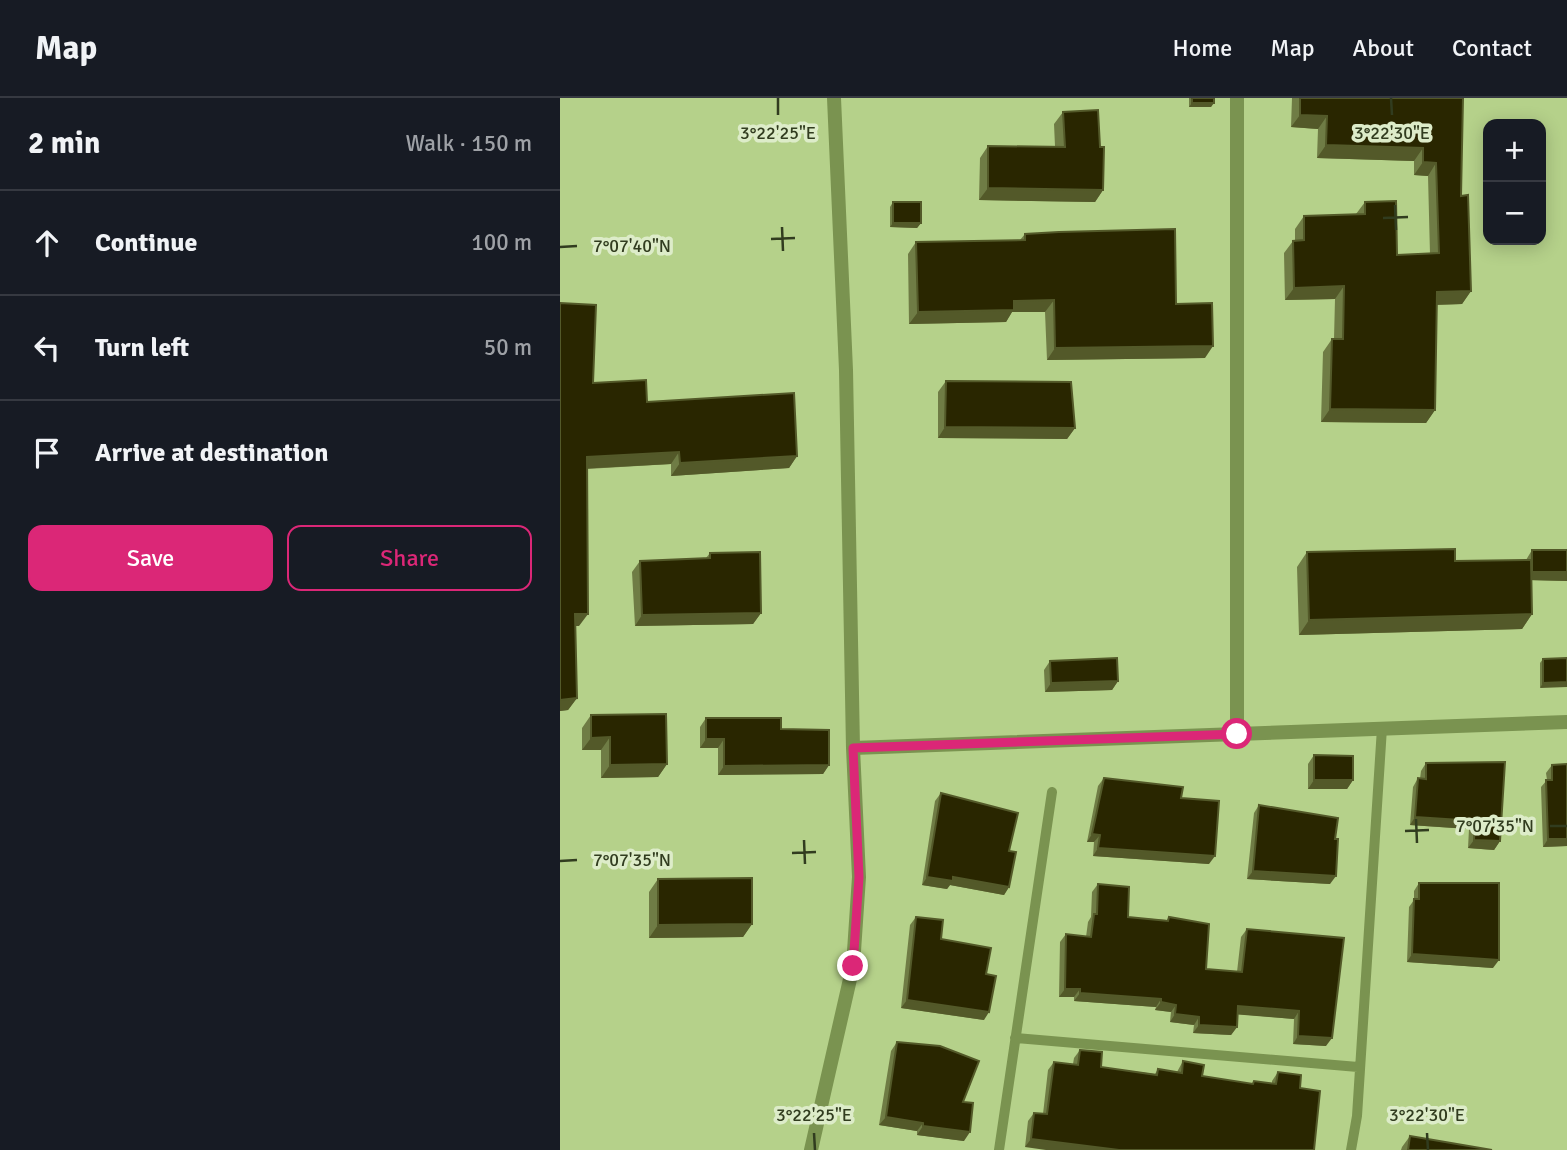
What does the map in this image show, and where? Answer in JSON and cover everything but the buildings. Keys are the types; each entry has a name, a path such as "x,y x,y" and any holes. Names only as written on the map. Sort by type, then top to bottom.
{"street":[{"path":"811,1150 853,966 859,877 853,748 846,370 834,98"},
{"path":"1237,98 1237,734"},
{"path":"853,748 1567,722"}],"lane":[{"path":"1351,1150 1357,1116 1358,1067 1382,729"},
{"path":"999,1150 1052,792"},
{"path":"1015,1038 1358,1067"}],"route":[{"path":"853,966 859,877 853,748 1237,734"}]}
